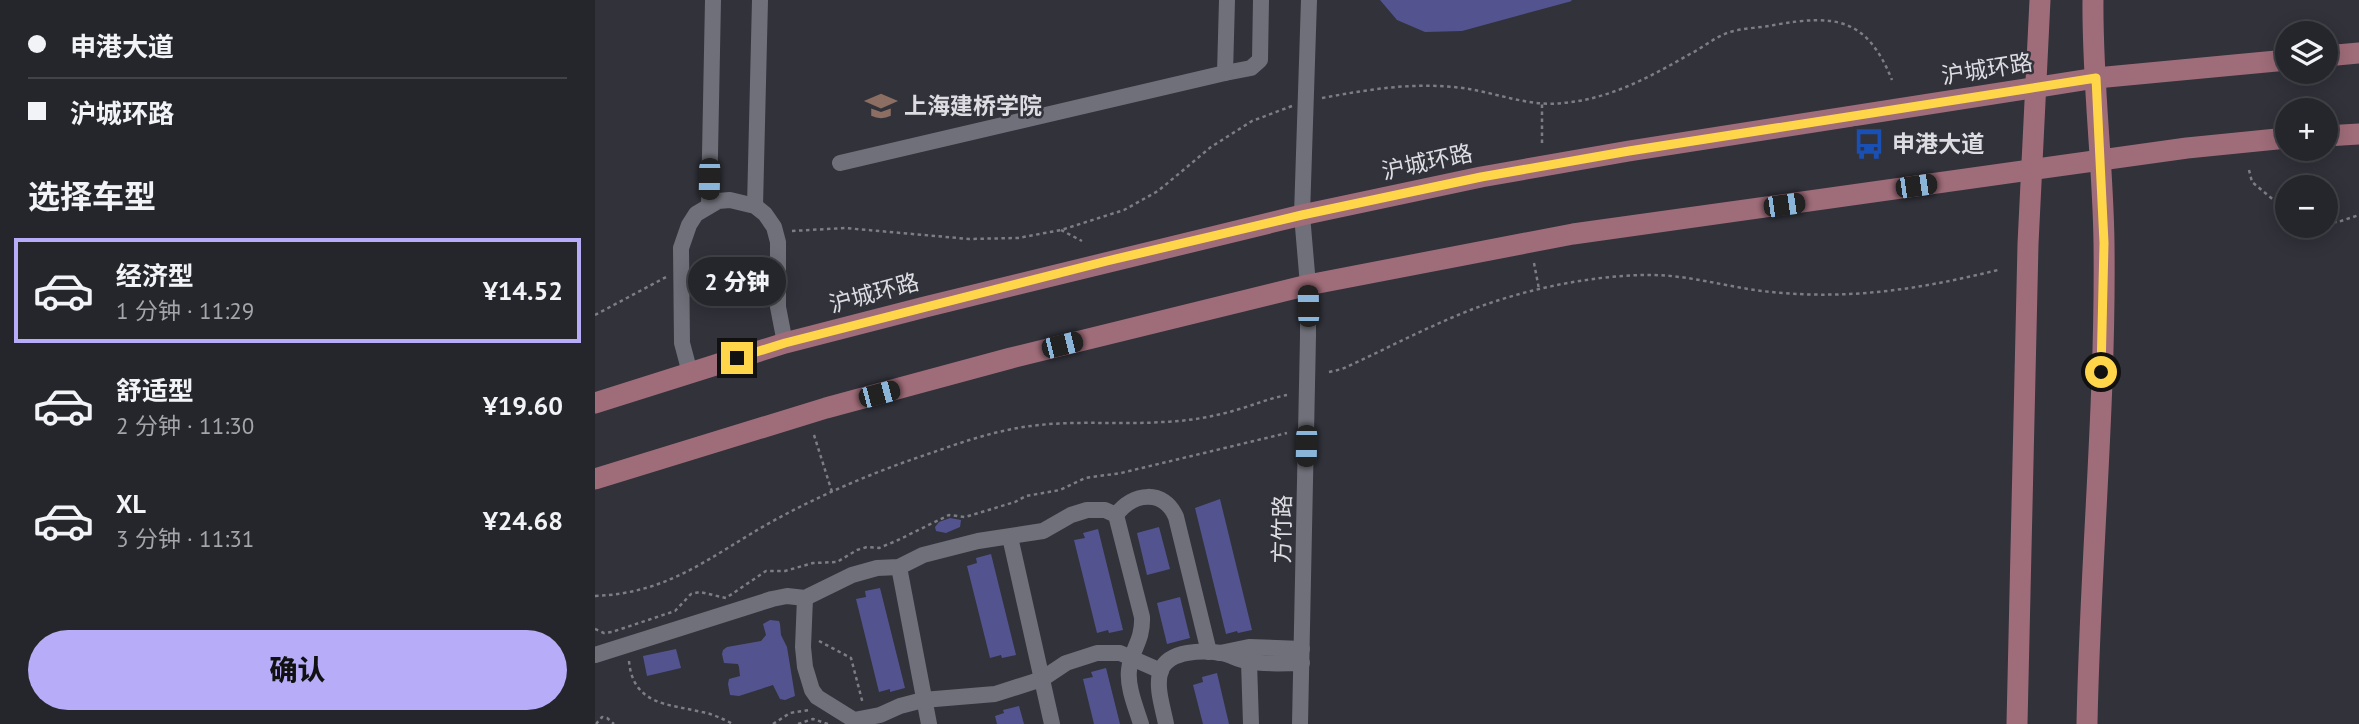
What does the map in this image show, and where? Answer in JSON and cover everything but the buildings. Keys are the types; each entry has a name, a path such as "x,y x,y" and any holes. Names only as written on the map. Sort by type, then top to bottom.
{"main road":[{"path":"2017,724 2031,169 2040,0"},
{"path":"2087,724 2089,618 2099,476 2104,243 2093,0"},
{"path":"2338,55 2359,53"},
{"name":"沪城环路","path":"595,403 785,343 1107,261 1302,215 1481,177 1616,153 2096,78 2275,61"},
{"path":"2338,135 2359,134"},
{"path":"595,479 852,401 1011,358 1308,285 1573,234 2031,169 2275,139"}],"street":[{"path":"709,205 713,0"},
{"path":"755,206 760,0"},
{"path":"1225,73 1227,0"},
{"path":"840,163 1251,68 1260,60 1261,0"},
{"name":"方竹路","path":"1300,724 1308,285 1302,215 1309,0"},
{"path":"690,373 682,343 681,248 696,214 709,205 730,200 755,206 774,227 778,242 778,307 785,343"},
{"path":"1141,724 1128,673 1143,632 1142,617 1116,515 1121,508 1139,498 1160,499 1171,506 1214,652"},
{"path":"595,655 772,599 787,596 805,598 852,575 877,568 899,566 923,555 990,538 1043,531 1071,515 1087,510 1105,510 1116,515"},
{"path":"1010,537 1052,724"},
{"path":"899,566 929,724"},
{"path":"805,598 805,667 812,690 817,697 832,704 850,718 866,718 923,700 995,694 1042,679 1066,663 1097,653 1120,653 1161,671"},
{"path":"1166,724 1160,688 1161,671 1168,661 1185,653 1249,647 1302,656"},
{"path":"1214,652 1249,662 1302,656"},
{"path":"1249,662 1251,724"}],"path":[{"path":"787,232 845,228 969,239 1018,238 1061,230 1124,211 1157,191 1211,147 1252,121 1307,101 1414,84 1467,89 1542,103 1562,104 1627,88 1728,33 1794,21 1827,20 1850,24 1867,37 1884,59 1892,80"},
{"path":"1542,103 1542,143"},
{"path":"2249,170 2252,181 2275,201"},
{"path":"2338,222 2359,215"},
{"path":"1061,230 1082,241"},
{"path":"1534,262 1539,289"},
{"path":"1329,372 1342,369 1473,309 1539,289 1604,278 1685,276 1770,292 1839,295 1898,291 1943,284 1998,270"},
{"path":"595,315 671,274"},
{"path":"595,596 645,590 670,581 702,565 772,522 832,492 933,452 990,434 1030,426 1088,422 1163,422 1200,418 1287,395"},
{"path":"595,629 604,633 612,632 662,617 675,611 691,594 700,592 726,598 766,571 785,571 813,563 837,562 857,550 879,548 896,541 949,515 965,517 1026,496 1061,490 1085,478 1103,477 1287,433"},
{"path":"814,435 832,492"},
{"path":"803,634 851,658 866,718"},
{"path":"628,645 631,678 649,698 661,704 705,712 733,724"},
{"path":"773,724 790,713 814,710"},
{"path":"596,724 602,717 614,724"},
{"path":"798,724 813,719 828,724"}],"place":[{"name":"上海建桥学院","path":"881,106"},
{"name":"申港大道","path":"1869,144"}],"route":[{"path":"737,358 785,343 1107,261 1302,215 1481,177 1629,151 2096,78 2104,243 2101,372"}]}
